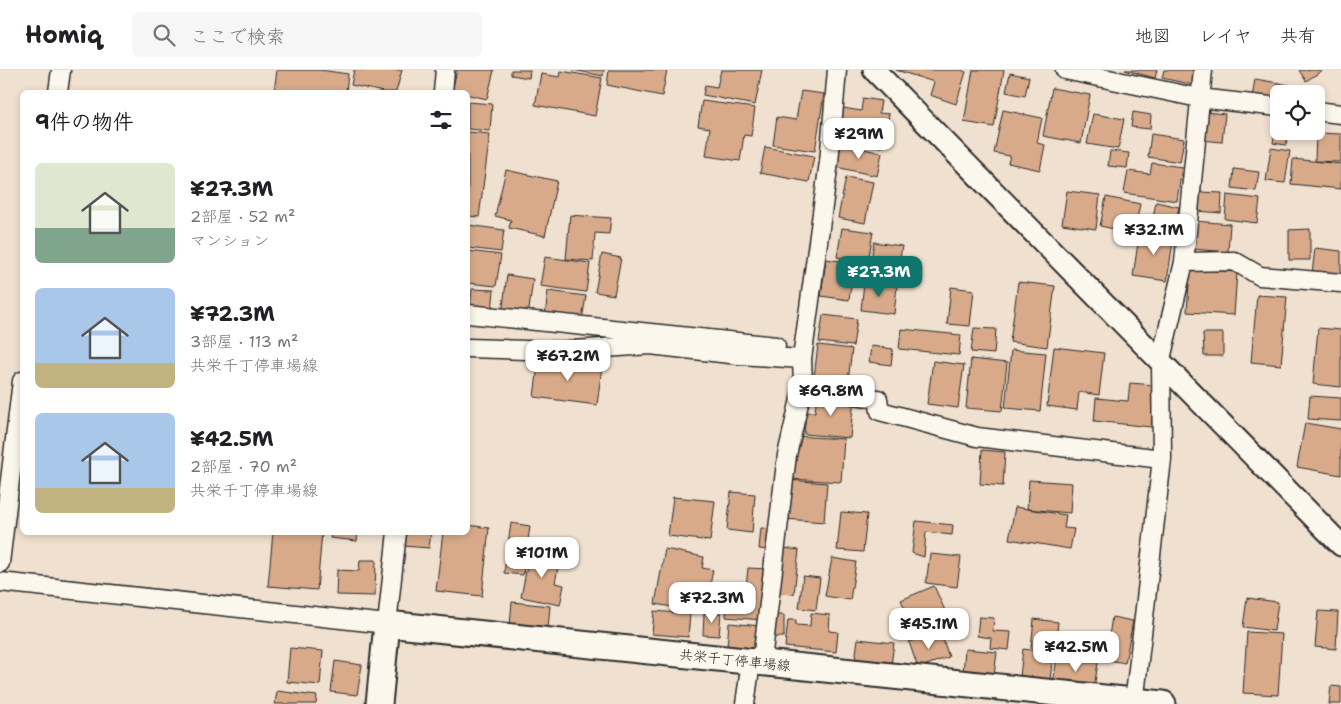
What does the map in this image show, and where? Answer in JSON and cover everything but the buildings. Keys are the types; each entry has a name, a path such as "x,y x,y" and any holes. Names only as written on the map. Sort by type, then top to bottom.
{"main road":[{"name":"共栄千丁停車場線","path":"387,624 1134,703 1163,704"},
{"path":"379,704 387,624"}],"street":[{"path":"58,90 61,70"},
{"path":"443,90 445,70"},
{"path":"745,704 751,662 763,652 787,455 803,386 803,354 830,162 837,70"},
{"path":"874,70 1161,359 1341,545"},
{"path":"1065,70 1199,98 1270,106"},
{"path":"1134,703 1162,459 1161,359 1184,262 1202,70"},
{"path":"1325,112 1341,114"},
{"path":"1184,262 1234,261 1260,276 1341,283"},
{"path":"470,314 803,354"},
{"path":"470,348 558,352 650,344 739,355 803,354"},
{"path":"803,386 878,399 880,411 977,437 1162,459"},
{"path":"0,563 20,398"},
{"path":"0,582 387,624 398,535"}]}
